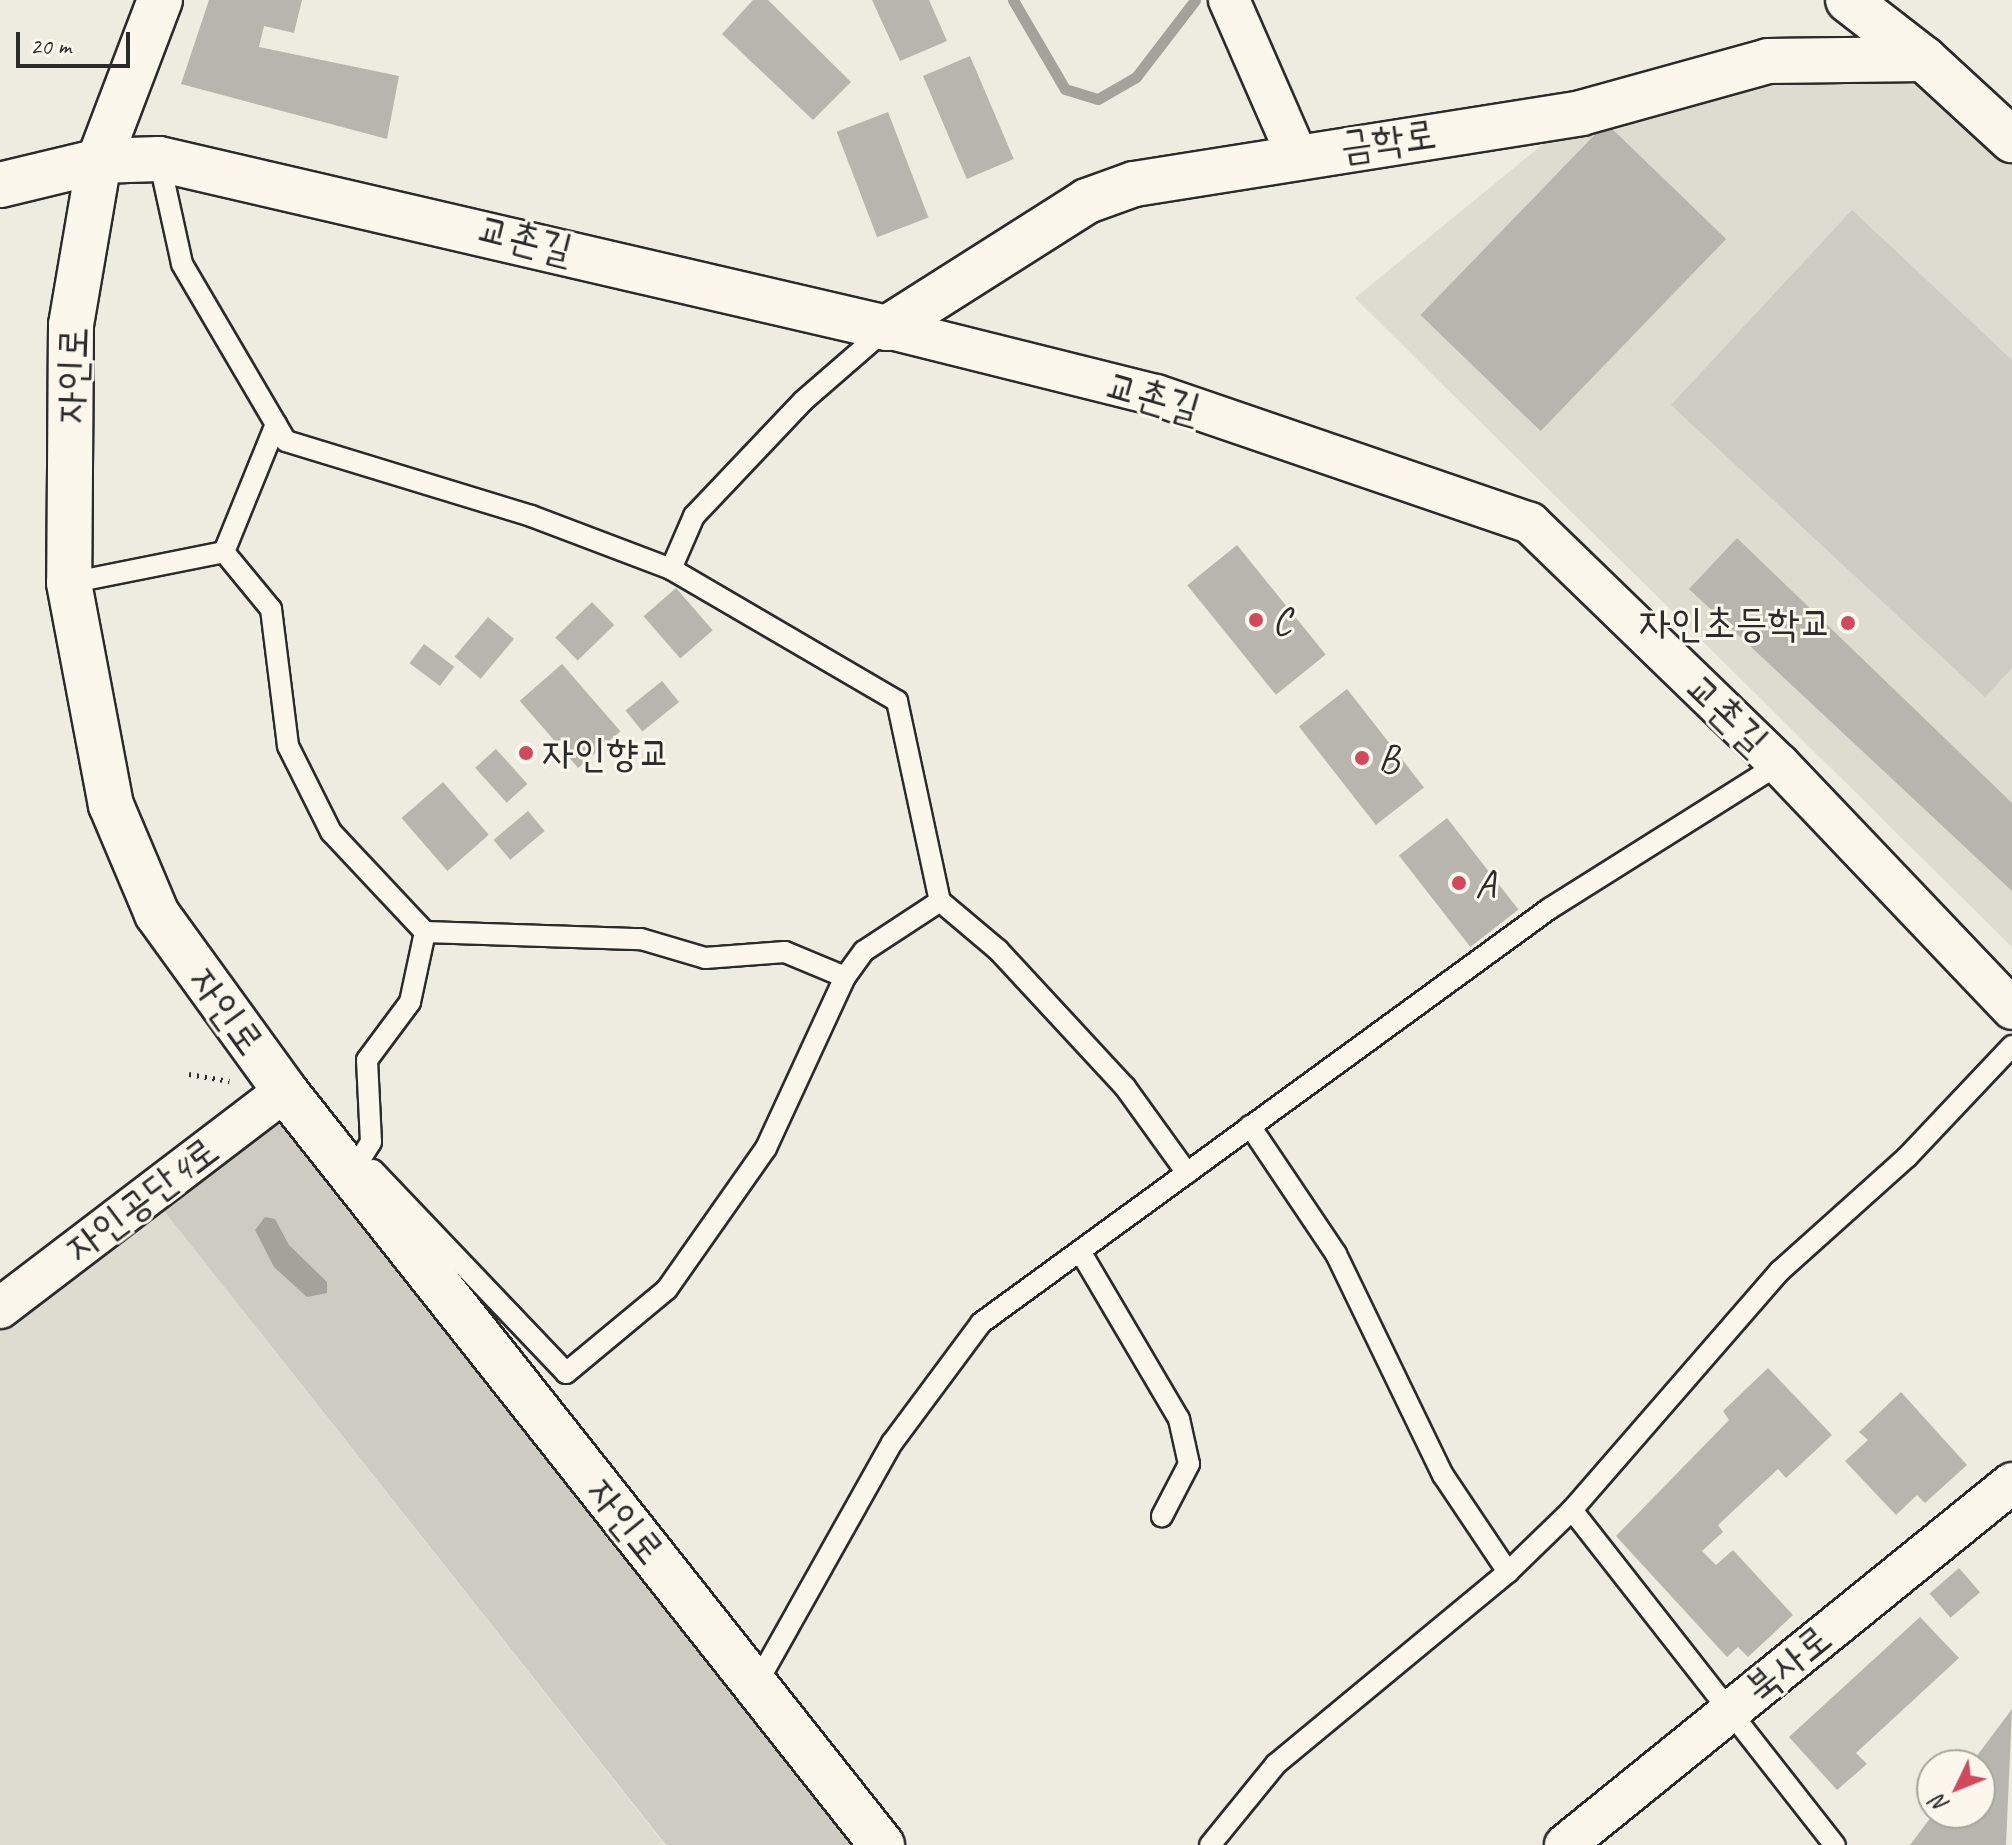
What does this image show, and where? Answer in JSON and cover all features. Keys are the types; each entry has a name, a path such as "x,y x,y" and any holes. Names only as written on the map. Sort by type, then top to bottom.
{"street":[{"name":"자인로","path":"160,0 99,161 71,325 69,583 111,805 157,914 285,1091 356,1166 882,1845"},
{"path":"1848,0 1924,59 2012,140"},
{"path":"1229,1 1296,153"},
{"name":"금학로","path":"887,328 1087,201 1134,184 1296,153 1581,113 1768,61 1924,59"},
{"name":"교촌길","path":"0,185 99,161 159,159 887,328 1156,395 1530,523 1779,764 2012,1009"},
{"name":"자인공단4로","path":"0,1308 285,1091"},
{"name":"북사로","path":"1565,1845 2012,1483"}],"lane":[{"path":"159,159 182,264 286,441 531,516 671,569 897,701 940,901 998,950 1125,1087 1187,1173"},
{"path":"671,569 694,516 803,401 887,328"},
{"path":"224,552 276,424"},
{"path":"69,583 224,552"},
{"path":"224,552 271,609 288,746 331,832 425,932 641,939 705,958 785,952 845,977"},
{"path":"756,1685 892,1443 972,1335 1080,1251 1549,909 1779,764"},
{"path":"425,932 410,1002 367,1060 371,1142 356,1166 566,1373 667,1289 757,1161 845,977 864,951 940,901"},
{"path":"1217,1843 1276,1764 1508,1572 1572,1510 1780,1271 1907,1157 2012,1046"},
{"path":"1250,1126 1336,1254 1443,1475 1508,1572"},
{"path":"1080,1251 1179,1419 1189,1464 1162,1516"},
{"path":"1572,1510 1835,1845"}],"shaded area":[{"name":"자인초등학교","path":"1924,59 2012,156 2012,947 1355,298 1581,113 1768,61"},
{"path":"1852,210 2012,360 2012,668 1985,697 1671,405"},
{"path":"285,1091 876,1845 666,1845 149,1192"},
{"path":"149,1192 665,1845 0,1845 0,1306"},
{"path":"265,1217 275,1219 289,1245 327,1282 327,1293 307,1297 274,1267 255,1230"}],"building":[{"path":"209,0 302,0 294,33 264,26 259,47 399,76 387,139 181,84"},
{"path":"753,0 768,0 851,82 813,120 722,34"},
{"path":"872,0 929,0 947,41 900,61"},
{"path":"970,56 1014,159 967,179 923,76"},
{"path":"888,112 928,217 877,237 837,132"},
{"path":"1606,123 1726,239 1541,431 1421,315"},
{"path":"1737,538 2012,803 2012,891 1689,589"},
{"name":"C","path":"1237,545 1326,655 1276,695 1187,585"},
{"path":"676,588 713,630 680,658 644,616"},
{"path":"592,602 614,625 578,660 555,637"},
{"path":"488,617 514,639 481,679 455,657"},
{"path":"424,644 454,667 440,686 410,663"},
{"path":"562,664 620,731 578,768 520,701"},
{"path":"662,681 679,702 642,732 625,711"},
{"name":"B","path":"1347,689 1424,788 1376,825 1299,727"},
{"path":"496,749 527,784 507,803 475,768"},
{"path":"443,782 489,835 447,871 401,818"},
{"path":"528,811 545,831 510,860 494,840"},
{"name":"A","path":"1447,818 1518,909 1470,947 1399,856"},
{"path":"1768,1368 1832,1435 1786,1478 1778,1469 1718,1525 1723,1532 1702,1551 1716,1565 1733,1550 1793,1615 1748,1657 1738,1647 1727,1657 1616,1536 1729,1420 1723,1411"},
{"path":"1901,1392 1967,1465 1925,1503 1917,1495 1896,1515 1845,1461 1868,1440 1859,1432"},
{"path":"1959,1568 1980,1592 1951,1618 1930,1594"},
{"path":"1920,1617 1959,1658 1856,1753 1867,1764 1837,1790 1789,1737"},
{"path":"2012,1709 2006,1845 1910,1845 1922,1829 1996,1829 1996,1749 1982,1749"}],"waterway":[{"path":"1013,0 1065,89 1098,99 1136,77 1195,0"}],"place":[{"name":"C","path":"1256,620"},
{"name":"자인초등학교","path":"1848,623"},
{"name":"자인향교","path":"526,753"},
{"name":"B","path":"1362,758"},
{"name":"A","path":"1459,883"}]}
